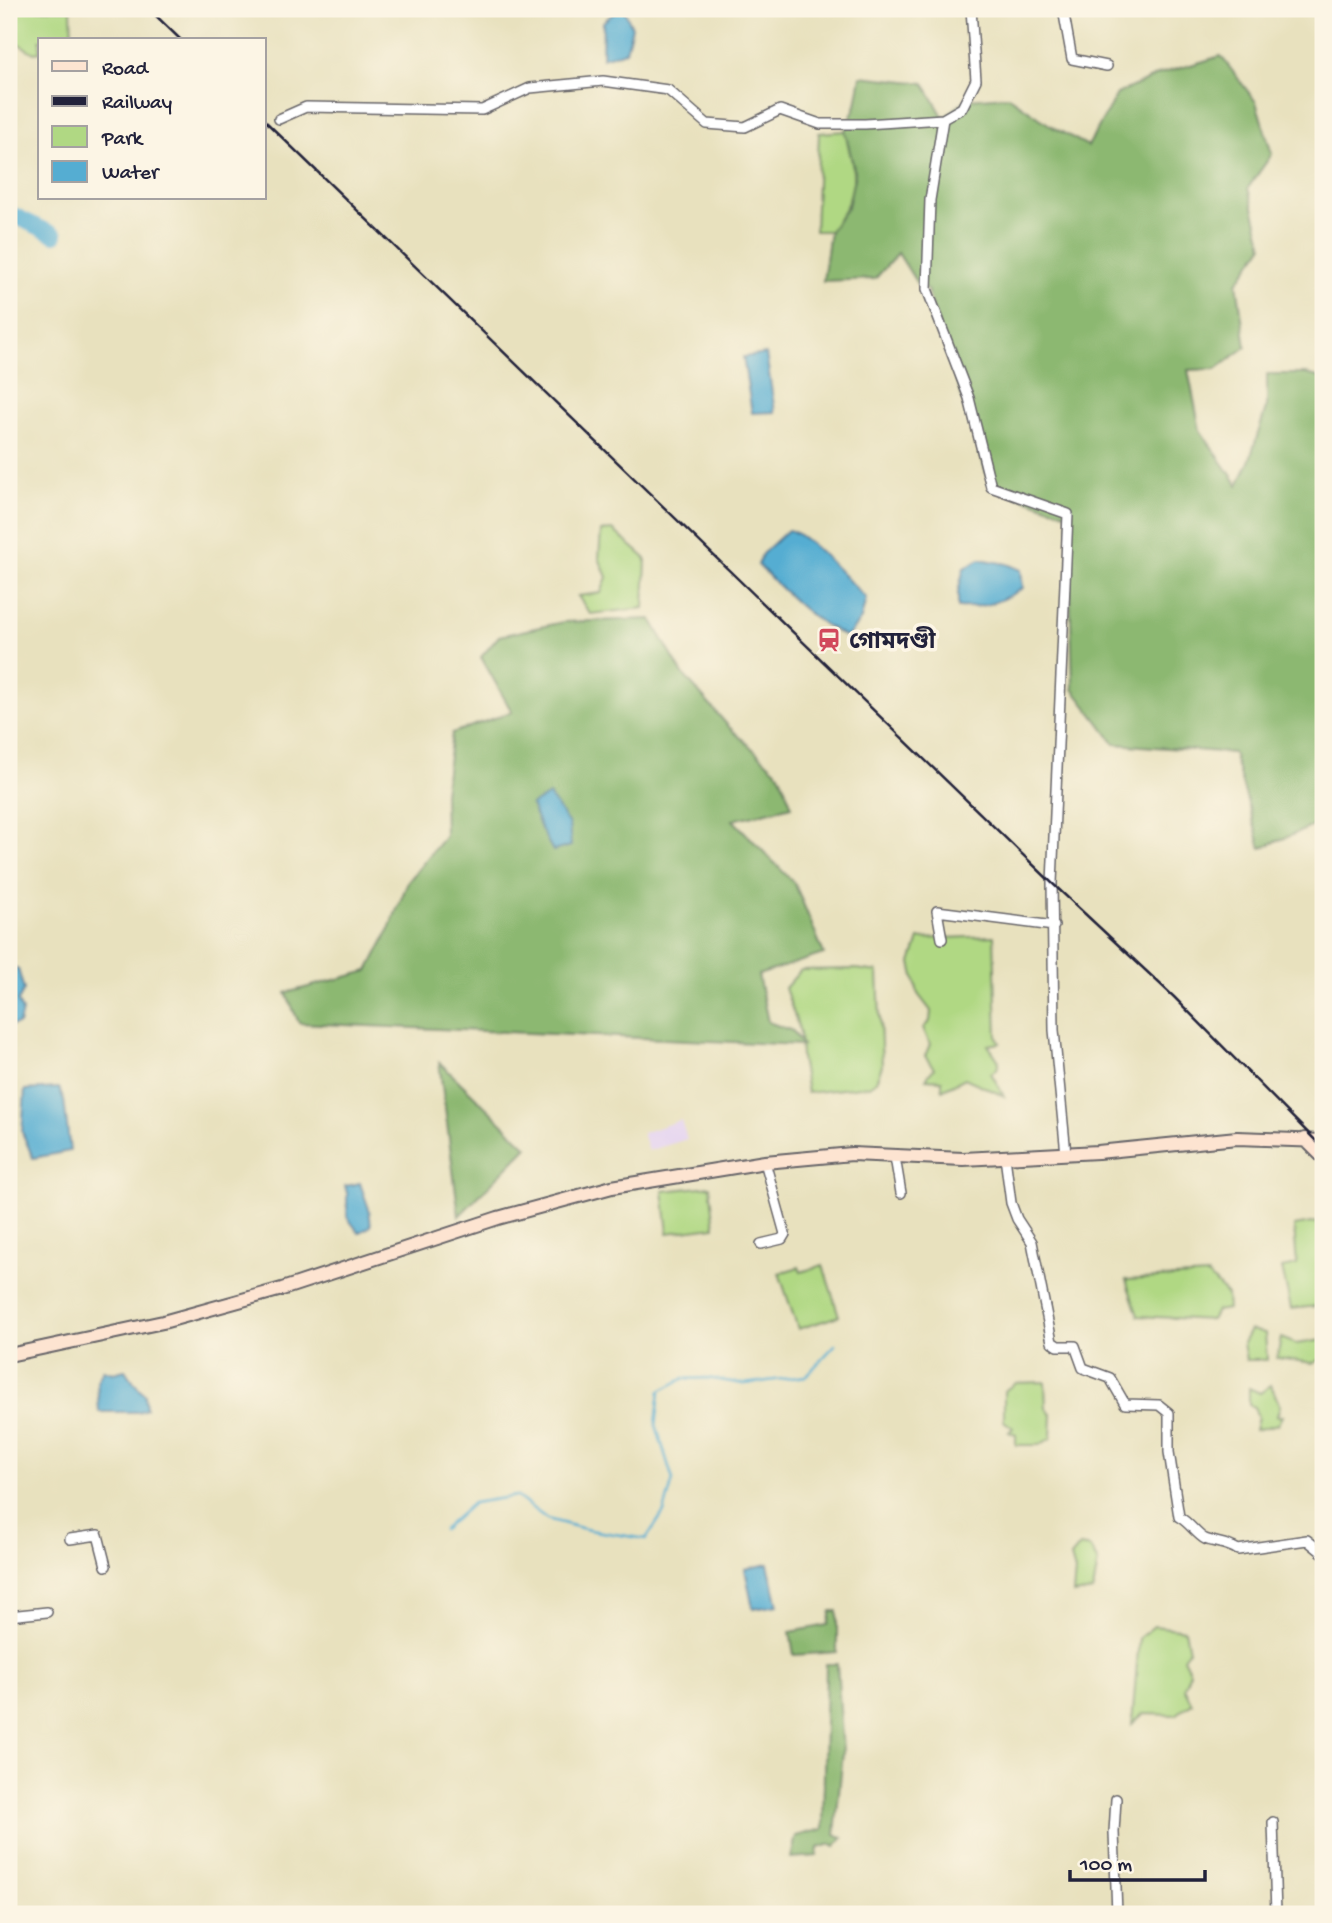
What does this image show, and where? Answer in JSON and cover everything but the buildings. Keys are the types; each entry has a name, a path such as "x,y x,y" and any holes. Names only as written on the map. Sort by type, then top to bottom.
{"main road":[{"path":"9,1355 163,1322 282,1289 498,1218 612,1186 765,1161 852,1154 963,1159 1006,1157 1237,1138 1323,1141"},
{"path":"1305,1139 1323,1157"}],"street":[{"path":"279,120 306,107 482,110 530,88 603,81 668,90 707,124 746,127 780,110 820,124 943,119 962,108 976,80 971,9"},
{"path":"1063,9 1072,59 1107,66"},
{"path":"943,119 930,200 927,289 969,398 991,487 1068,514 1052,883 1054,1030 1066,1154"},
{"path":"942,939 937,911 1054,926"},
{"path":"895,1157 901,1194"},
{"path":"1006,1157 1011,1203 1017,1219 1033,1245 1052,1342 1058,1346 1074,1346 1083,1368 1110,1378 1125,1404 1159,1405 1170,1413 1170,1452 1179,1517 1190,1523 1204,1538 1238,1550 1307,1540 1323,1553"},
{"path":"761,1244 782,1239 785,1234 765,1161"},
{"path":"69,1539 97,1535 106,1566"},
{"path":"9,1616 47,1612"},
{"path":"1116,1799 1114,1832 1117,1914"},
{"path":"1273,1822 1276,1914"}],"shaded area":[{"path":"681,1120 687,1139 648,1151 642,1133"}],"green space":[{"path":"9,9 71,9 72,38 38,38 38,52 34,53 9,38"},
{"path":"1221,56 1256,102 1272,154 1248,188 1263,246 1237,283 1246,347 1216,369 1188,370 1200,430 1238,485 1249,462 1267,405 1267,374 1306,374 1323,378 1323,822 1261,848 1233,753 1115,744 1073,689 1068,514 991,487 927,290 918,285 898,253 875,279 823,281 830,231 848,206 855,173 845,131 856,105 861,76 924,83 944,118 967,99 1008,96 1054,128 1088,146 1117,94 1160,74"},
{"path":"845,131 852,161 851,194 830,231 815,231 819,133"},
{"path":"613,530 646,559 644,608 590,614 578,596 601,593 607,577 599,558 601,531"},
{"path":"651,619 682,673 729,727 779,773 792,806 733,820 795,884 824,954 758,975 768,1022 793,1031 802,1045 299,1023 286,993 368,971 387,934 408,882 445,836 444,793 452,733 512,712 481,657 499,636 563,622"},
{"path":"994,936 997,1037 1000,1043 988,1045 999,1061 997,1069 991,1073 1004,1096 965,1078 942,1090 942,1080 926,1079 934,1068 925,1056 930,1044 923,1028 930,1021 931,1011 918,994 911,963 919,939"},
{"path":"856,969 878,972 882,1066 876,1081 869,1086 807,1093 800,1032 785,988 801,970"},
{"path":"439,1062 527,1147 459,1216"},
{"path":"710,1186 715,1227 668,1233 663,1191"},
{"path":"1318,1222 1323,1243 1323,1312 1317,1306 1291,1309 1282,1268 1297,1265 1294,1226"},
{"path":"823,1265 839,1316 798,1329 779,1273 799,1267 801,1272"},
{"path":"1208,1275 1227,1295 1228,1309 1216,1311 1211,1320 1138,1316 1126,1280"},
{"path":"1250,1330 1265,1333 1267,1360 1246,1360 1243,1343"},
{"path":"1281,1338 1296,1344 1323,1340 1323,1359 1313,1363 1277,1358"},
{"path":"1045,1382 1046,1408 1052,1415 1051,1438 1039,1445 1016,1445 1016,1435 1009,1432 1013,1428 1004,1421 1004,1391 1016,1383"},
{"path":"1271,1385 1280,1406 1277,1416 1282,1416 1278,1424 1255,1430 1258,1417 1254,1407 1249,1405 1249,1388 1260,1393"},
{"path":"1080,1546 1090,1548 1098,1562 1093,1591 1073,1594 1075,1571 1071,1557"},
{"path":"831,1611 837,1611 837,1652 794,1655 790,1632 828,1625"},
{"path":"1154,1626 1185,1630 1189,1650 1183,1658 1190,1672 1184,1688 1192,1703 1176,1715 1143,1714 1132,1724 1139,1638"},
{"path":"826,1664 837,1664 843,1752 835,1834 843,1838 835,1846 831,1844 818,1848 817,1856 791,1858 796,1836 823,1829"}],"water":[{"path":"619,9 624,9 632,27 626,51 602,58 603,22"},
{"path":"766,354 775,412 752,413 743,357"},
{"path":"788,530 817,549 866,598 861,619 847,637 821,623 758,565 762,554"},
{"path":"980,559 1007,564 1021,570 1023,588 992,603 976,607 958,607 958,592 964,568"},
{"path":"549,795 569,824 571,846 553,851 531,805"},
{"path":"9,965 18,969 24,990 18,1001 22,1011 19,1024 9,1026"},
{"path":"59,1088 64,1100 70,1151 33,1158 22,1132 25,1090"},
{"path":"360,1183 369,1209 371,1226 359,1233 347,1217 345,1186"},
{"path":"103,1370 113,1373 125,1370 145,1395 146,1409 138,1412 99,1412 97,1381"},
{"path":"768,1564 778,1605 753,1609 745,1569"}],"waterway":[{"path":"9,213 55,235"},
{"path":"443,1530 473,1503 516,1496 547,1519 589,1530 646,1539 664,1512 673,1480 656,1425 660,1391 683,1379 707,1378 744,1384 806,1376 835,1345"}],"railway":[{"path":"149,9 179,38"},
{"path":"266,122 1052,883 1174,997 1323,1148"}],"place":[{"name":"গোমদণ্ডী","path":"829,640"}]}
